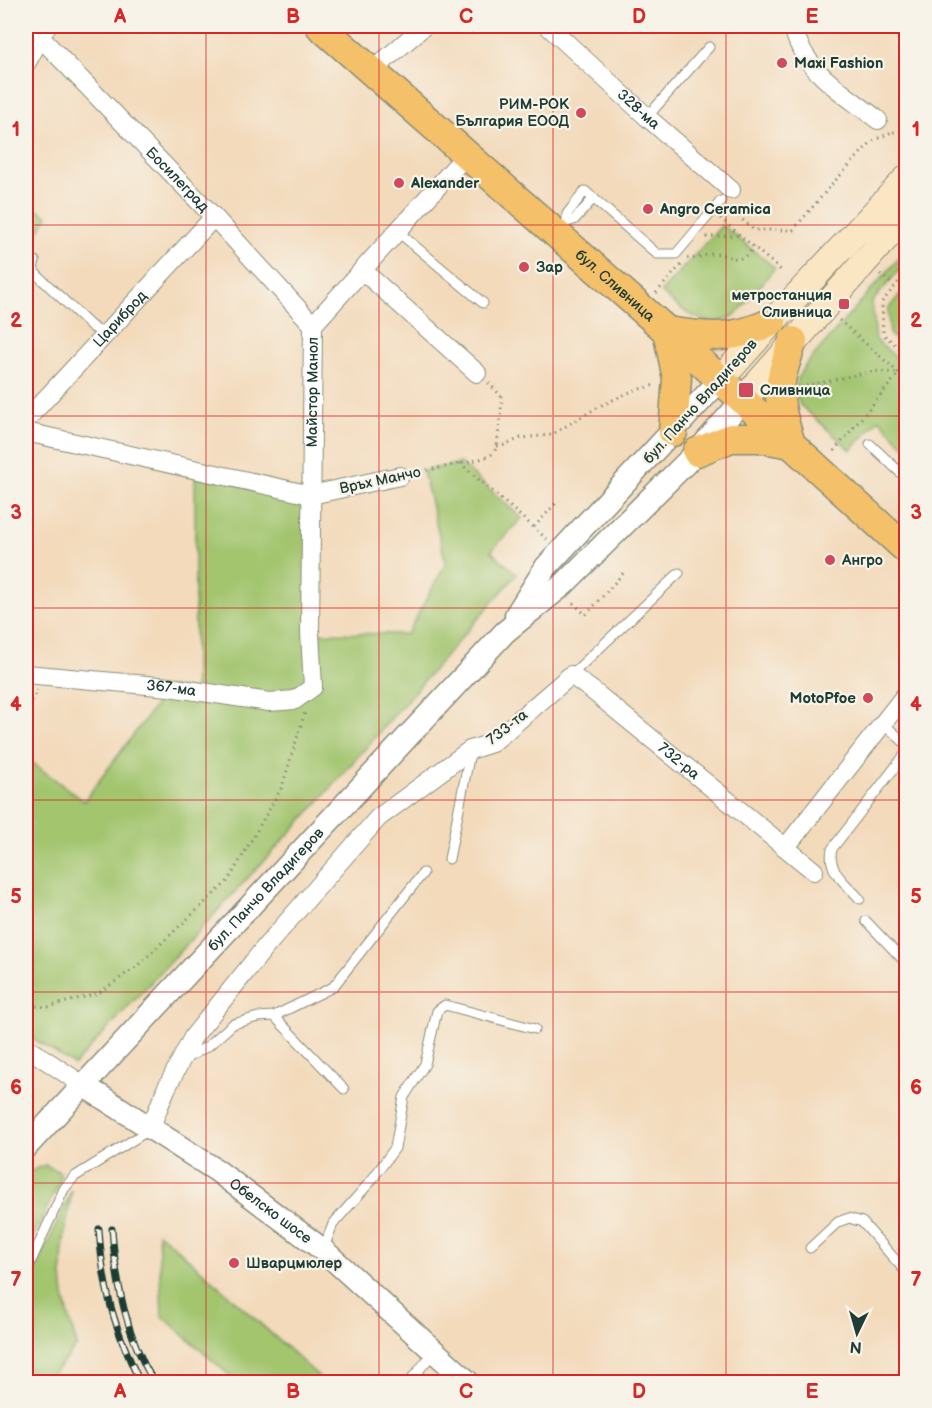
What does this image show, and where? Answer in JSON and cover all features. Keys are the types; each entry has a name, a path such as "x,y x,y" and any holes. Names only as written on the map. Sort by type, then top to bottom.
{"main road":[{"name":"бул. Сливница","path":"320,26 466,155 562,228 667,331 906,549"},
{"name":"бул. Панчо Владигеров","path":"720,380 906,179"},
{"name":"бул. Панчо Владигеров","path":"743,400 906,215"},
{"path":"673,432 677,378 667,331 706,337 729,337 751,332 772,322"},
{"path":"697,452 730,438 758,438 791,444 778,390 781,375 794,341"}],"street":[{"path":"371,72 424,26"},
{"name":"328-ма","path":"548,26 647,117 726,195"},
{"path":"793,26 802,52 813,68 878,120"},
{"path":"26,64 44,31"},
{"name":"Босилеград","path":"44,31 313,324"},
{"name":"Майстор Манол","path":"313,687 310,633 313,324 466,155"},
{"name":"Цариброд","path":"26,420 214,217"},
{"path":"362,270 477,373"},
{"name":"бул. Панчо Владигеров","path":"505,632 546,567 720,380"},
{"name":"бул. Панчо Владигеров","path":"26,1147 505,632 564,584 697,452 743,400"},
{"name":"Връх Манчо","path":"26,432 311,495 400,476"},
{"name":"367-ма","path":"33,675 169,687 269,702 295,700 313,687"},
{"name":"733-та","path":"470,750 492,743 571,675"},
{"name":"732-ра","path":"571,675 814,871"},
{"path":"786,847 906,694"},
{"path":"150,1129 166,1089 193,1037 238,982 378,818 470,750"},
{"path":"26,1047 83,1085"},
{"name":"Обелско шосе","path":"83,1085 216,1170 323,1250 468,1383"}],"lane":[{"path":"647,117 709,47"},
{"path":"562,228 567,214 585,191 657,254 676,254 726,195"},
{"path":"398,231 483,303"},
{"path":"35,261 33,267 35,273 91,326 105,335"},
{"path":"870,444 906,478"},
{"path":"571,675 679,573"},
{"path":"883,723 906,744"},
{"name":"733-та","path":"449,859 470,750"},
{"path":"860,899 833,869 830,860 832,849 906,753"},
{"path":"180,1063 208,1046 233,1024 258,1017 274,1016 333,987 423,873"},
{"path":"866,921 906,963"},
{"path":"26,1004 28,1021 26,1030"},
{"path":"323,1250 333,1224 371,1181 395,1148 404,1096 425,1064 437,1011 440,1007 445,1005 535,1029"},
{"path":"274,1016 344,1089"},
{"path":"26,1272 64,1188 74,1177 150,1129"},
{"path":"810,1248 838,1222 849,1218 862,1222 906,1272"},
{"path":"409,1383 435,1351"}],"path":[{"path":"726,195 754,230 794,230 872,141 892,132"},
{"path":"712,211 783,272"},
{"path":"706,237 740,235"},
{"path":"687,258 699,258 712,254 733,259 742,258 748,255 754,247"},
{"path":"906,273 882,302 883,334 906,354"},
{"path":"880,274 895,287"},
{"path":"839,320 898,373"},
{"path":"834,451 906,364"},
{"path":"800,387 874,371 898,373"},
{"path":"477,373 494,387 502,401 497,446"},
{"name":"Връх Манчо","path":"400,476 490,455 497,446 521,438 551,435 598,407 632,391 658,385"},
{"path":"460,463 549,541"},
{"path":"534,527 557,502"},
{"path":"573,603 586,615 626,570"},
{"path":"26,712 38,688 33,675"},
{"path":"26,1004 48,1007 99,993 137,966 228,881 282,787 313,687"}],"green space":[{"path":"26,203 48,216 26,254"},
{"path":"722,225 775,268 732,317 722,321 702,320 684,311 661,292"},
{"path":"906,250 906,262 872,302 876,340 906,366 906,448 879,419 851,450 800,405 796,390 797,381 804,367"},
{"path":"906,287 906,348 890,335 888,309"},
{"path":"460,463 522,518 491,551 517,574 314,807 74,1065 26,1034 26,758 84,801 169,687 195,691 195,470 311,495 310,633 407,634 446,563 423,471"},
{"path":"45,1165 60,1172 60,1181 26,1252 26,1173"},
{"path":"72,1190 64,1238 62,1275 65,1302 77,1346 46,1382 26,1382 26,1291"},
{"path":"158,1233 325,1382 237,1382 162,1316"}],"railway":[{"path":"99,1229 103,1271 111,1308 140,1382"},
{"path":"112,1229 116,1269 129,1328 154,1382"}],"place":[{"name":"Maxi Fashion","path":"782,63"},
{"name":"РИМ-РОК България ЕООД","path":"581,113"},
{"name":"Alexander","path":"399,183"},
{"name":"Angro Ceramica","path":"648,209"},
{"name":"Зар","path":"524,267"},
{"name":"метростанция Сливница","path":"844,304"},
{"name":"Сливница","path":"746,390"},
{"name":"Ангро","path":"830,560"},
{"name":"MotoPfoe","path":"868,698"},
{"name":"Шварцмюлер","path":"234,1263"}]}
